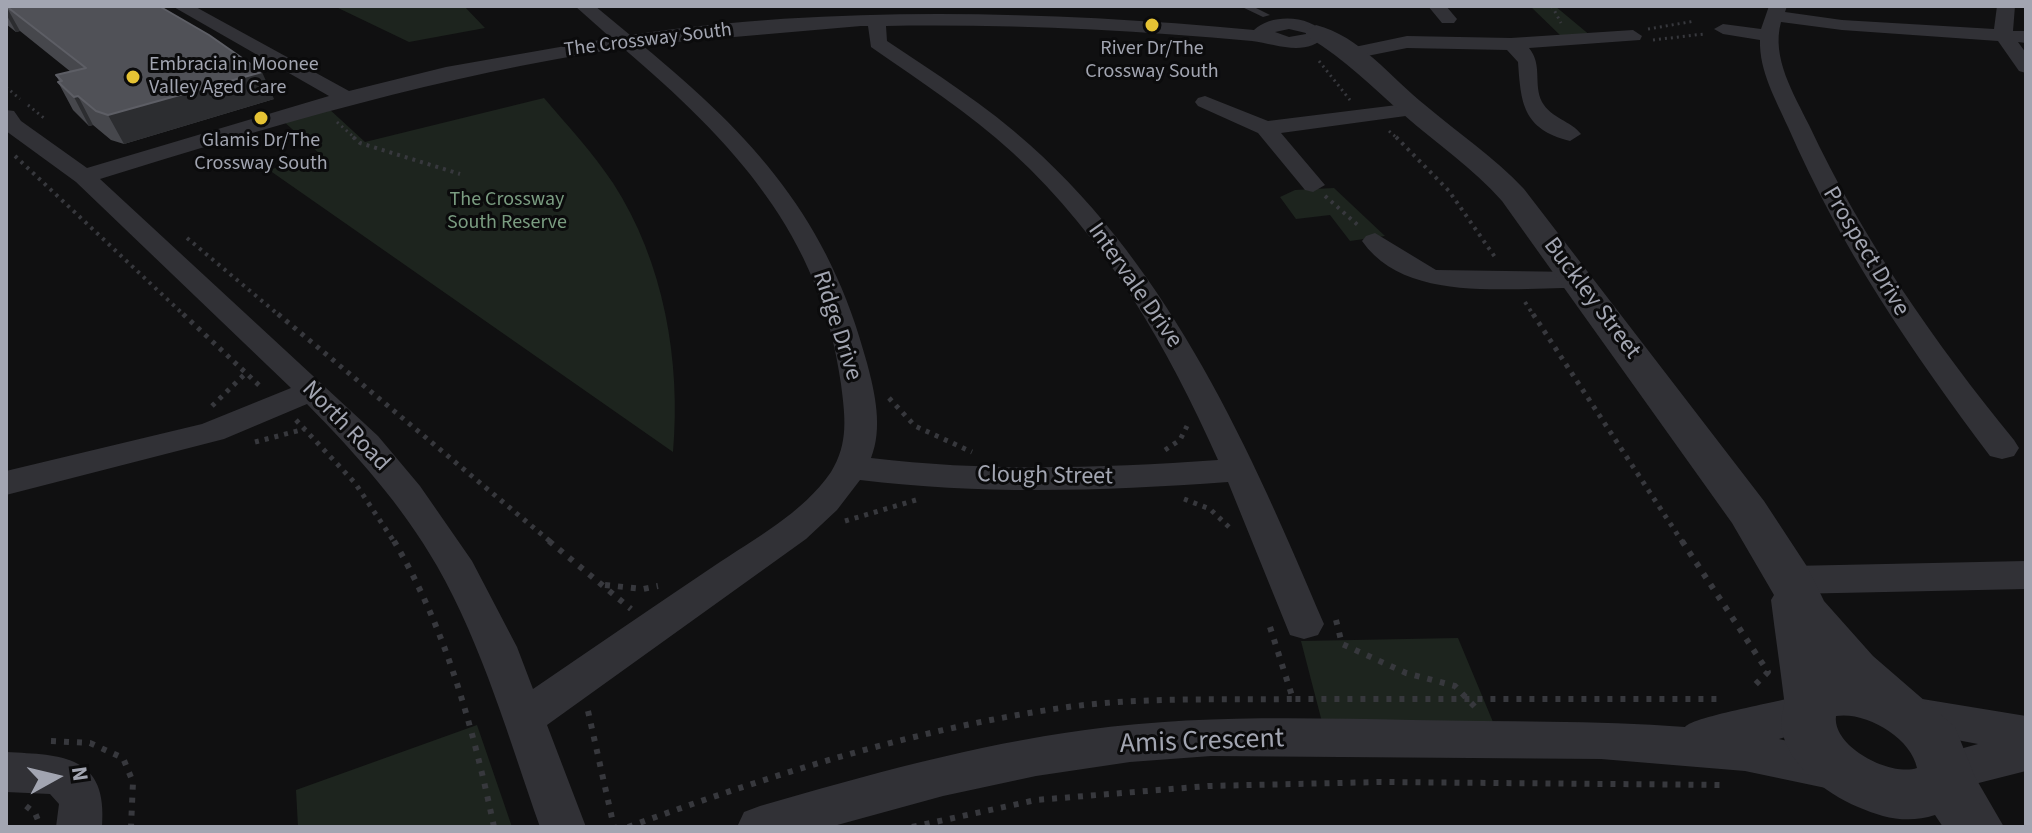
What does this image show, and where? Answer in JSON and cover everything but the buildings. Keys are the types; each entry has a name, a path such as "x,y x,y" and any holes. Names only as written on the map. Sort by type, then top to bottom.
{"street":[{"path":"181,6 347,98"},
{"name":"Ridge Drive","path":"525,717 793,530 865,469 856,371 831,296 780,194 747,152 584,6"},
{"path":"2006,6 2003,35 2026,67"},
{"name":"The Crossway South","path":"84,177 347,98 503,63 813,14 877,20 1024,13 1227,35 1266,20 1319,40 1511,44 1633,36"},
{"path":"1723,29 1774,19 2026,37"},
{"name":"Prospect Drive","path":"1774,19 1777,82 1843,223 1893,303 2002,448"},
{"name":"Intervale Drive","path":"877,20 878,43 950,90 1026,153 1115,251 1163,322 1206,396 1228,470 1304,624"},
{"path":"1266,20 1282,20 1319,40"},
{"name":"Buckley Street","path":"1319,40 1493,173 1577,280 1748,512 1791,580 1805,612 1900,712 1935,742 1946,774"},
{"path":"1511,44 1524,52 1531,65 1529,98 1533,105 1552,124 1570,134"},
{"path":"1205,102 1266,128 1313,185"},
{"path":"1266,128 1413,109"},
{"name":"North Road","path":"8,123 84,177 296,398 366,444 408,494 453,561 497,647 563,827"},
{"path":"1375,241 1446,293 1510,279 1577,280"},
{"path":"6,483 212,432 296,398"},
{"name":"Clough Street","path":"865,469 920,476 1130,478 1228,470"},
{"path":"1791,580 2026,575"},
{"name":"Buckley Street","path":"1791,580 1809,708 1807,725 1813,741 1856,779"},
{"path":"1809,708 1821,696 1855,694 1900,712 2026,734"},
{"name":"Amis Crescent","path":"1655,741 1734,732 1809,708"},
{"name":"Amis Crescent","path":"760,827 872,793 1004,762 1132,743 1253,739 1655,741 1773,757 1856,779"},
{"path":"1946,774 2026,752"},
{"path":"1856,779 1889,793 1919,796 1940,788 1946,774"},
{"path":"1946,774 1975,827"},
{"path":"11,788 62,775 82,798 79,827"},
{"path":"1856,779 1920,827"}],"lane":[{"path":"1244,6 1266,20"}],"path":[{"path":"1695,21 1632,31 1633,36 1662,40 1704,34"},
{"path":"1319,40 1321,67 1368,114 1432,170 1459,202 1768,672 1751,689"},
{"path":"6,87 52,125"},
{"path":"320,106 360,143 460,174"},
{"path":"6,148 246,373 296,398 417,582 442,636 464,699 494,827"},
{"path":"1313,185 1375,241"},
{"path":"177,230 653,628"},
{"path":"216,411 202,415 246,373"},
{"path":"889,416 883,387 892,404 912,425 939,441 979,454"},
{"path":"1153,455 1180,440 1188,421"},
{"path":"865,469 872,492 841,523 917,500"},
{"path":"1228,470 1239,529"},
{"path":"1178,498 1202,504 1221,515 1239,541"},
{"path":"600,583 643,589 670,582"},
{"path":"1266,612 1293,699 1726,699"},
{"path":"1342,644 1408,675 1447,681 1471,698 1489,739"},
{"path":"599,702 587,712 614,827"},
{"path":"912,827 1033,800 1178,787 1345,783 1743,785"},
{"path":"11,788 35,813 41,827"}],"green space":[{"path":"334,6 464,6 485,28 409,42"},
{"path":"1530,6 1555,6 1591,36 1562,37"},
{"name":"The Crossway South Reserve","path":"544,98 613,183 645,246 657,279 671,348 675,418 673,452 269,170 320,154 282,120 328,108 365,142"},
{"path":"1334,188 1385,236 1350,241 1330,215 1296,219 1280,197 1295,190"},
{"path":"1458,638 1493,722 1322,722 1301,641"},
{"path":"477,725 512,827 298,827 296,790"}],"place":[{"name":"River Dr/The Crossway South","path":"1152,25"},
{"name":"Embracia in Moonee Valley Aged Care","path":"133,77"},
{"name":"Glamis Dr/The Crossway South","path":"261,118"}]}
